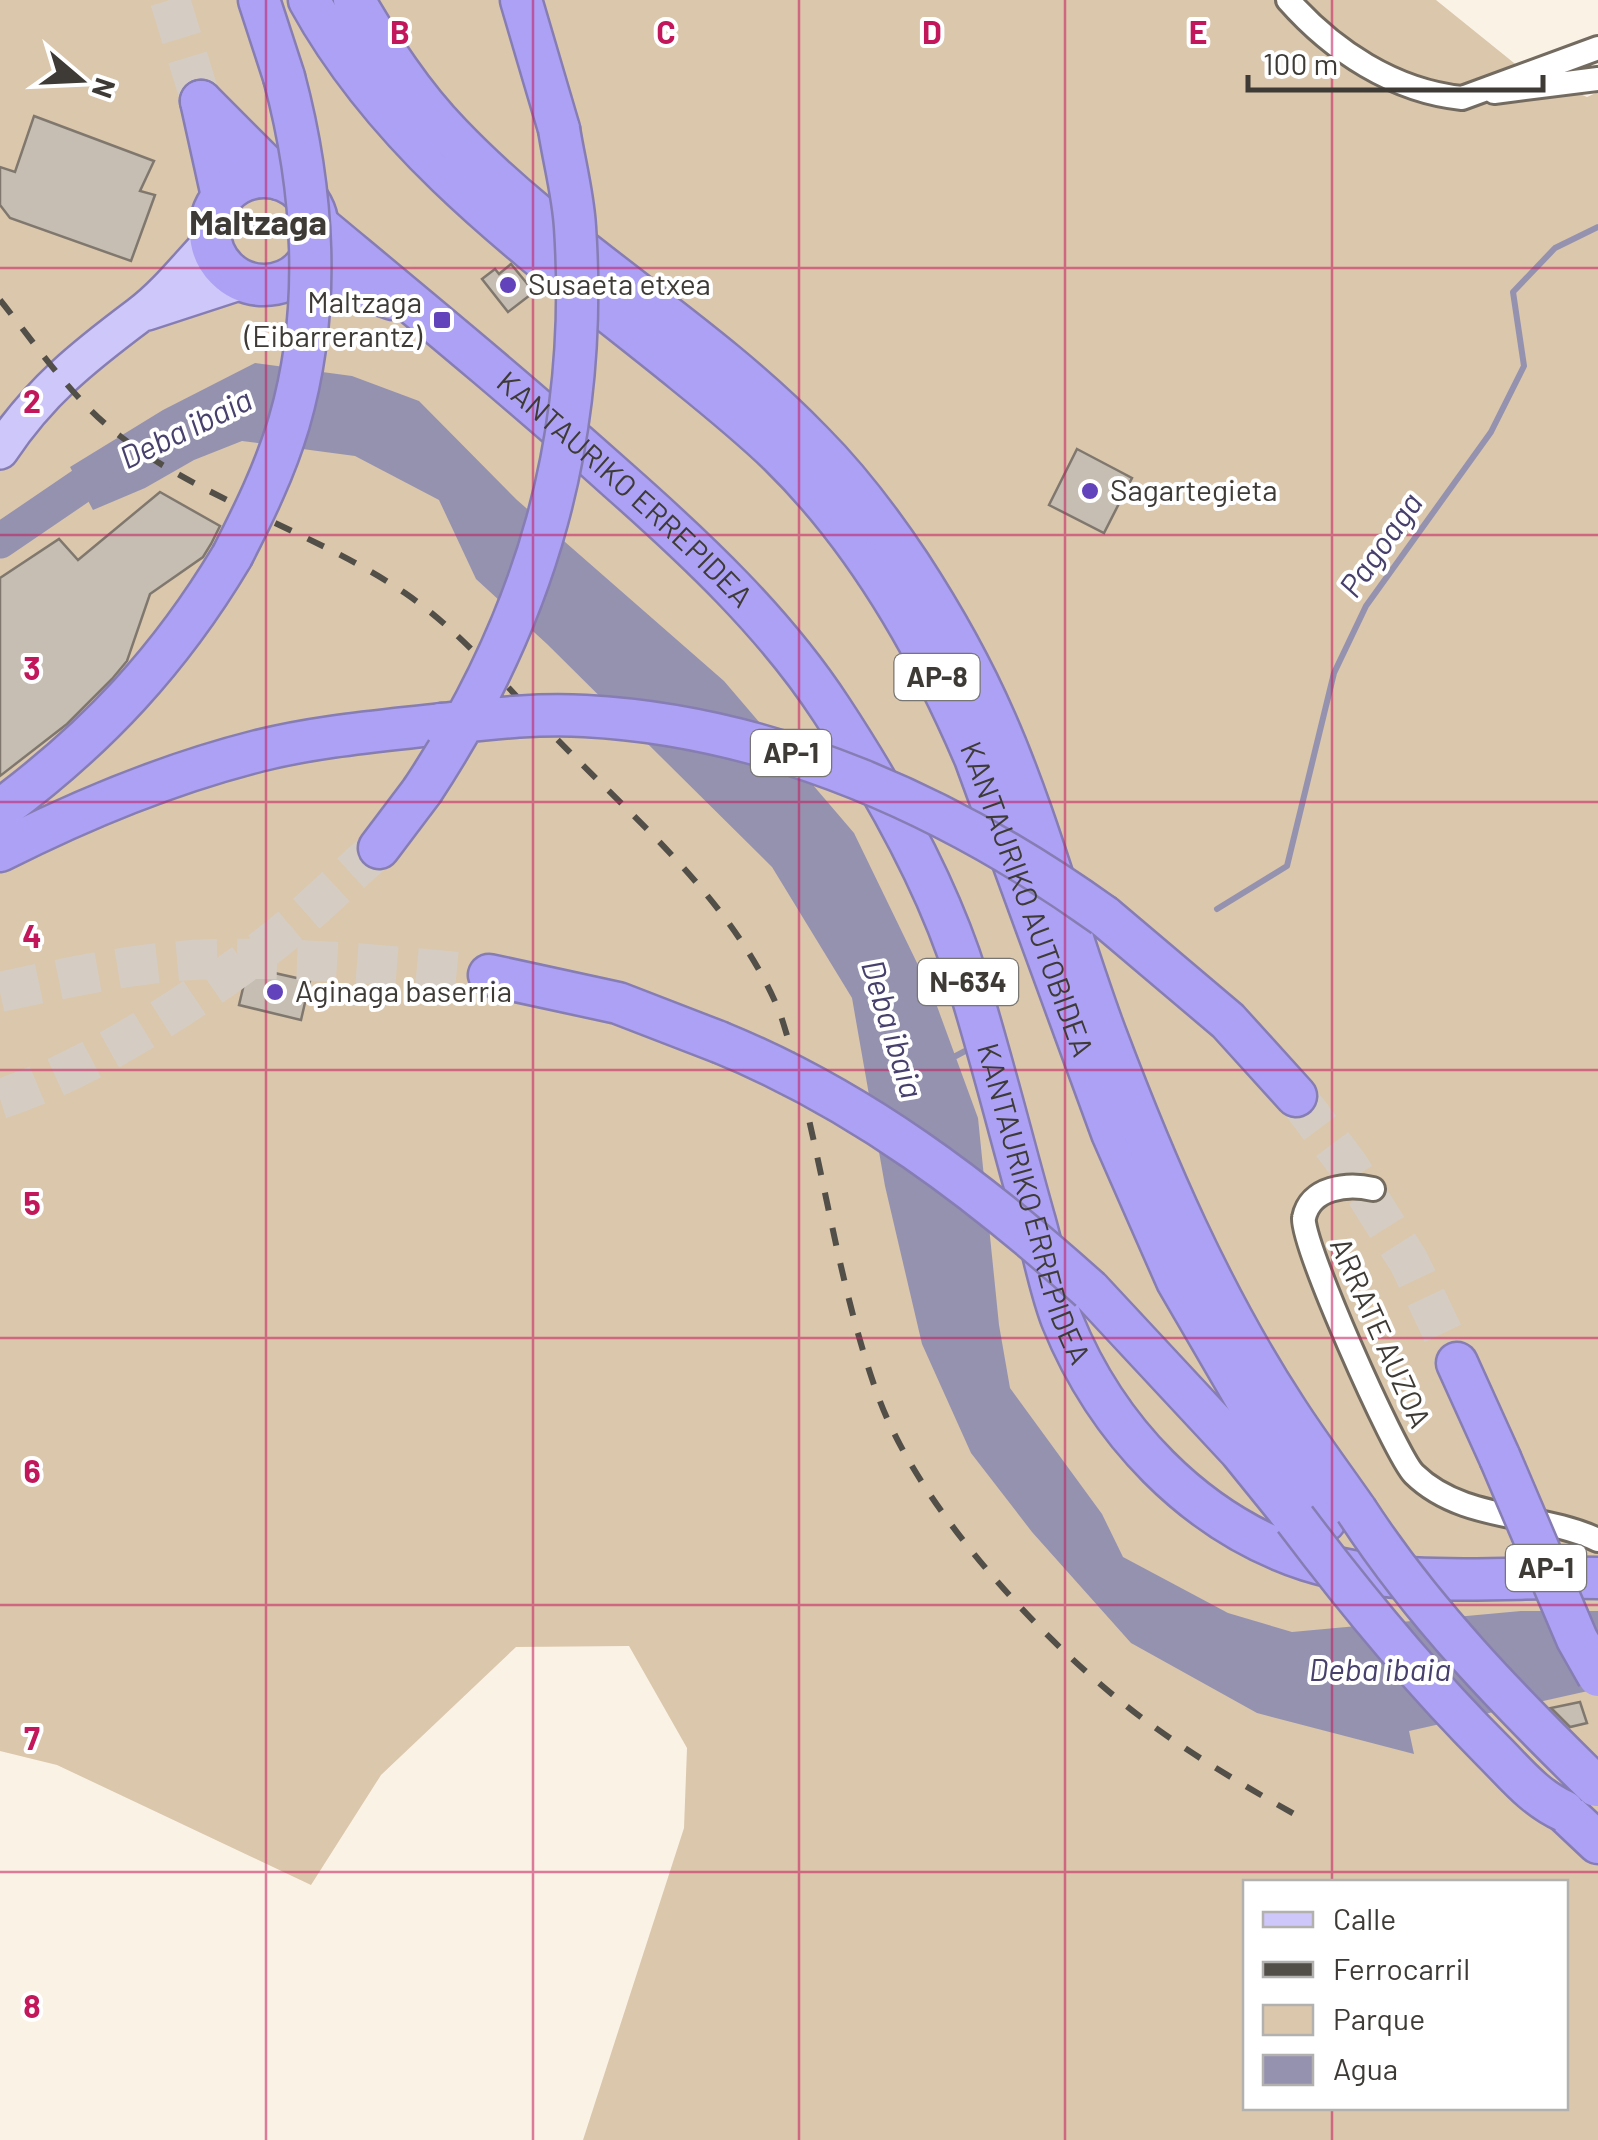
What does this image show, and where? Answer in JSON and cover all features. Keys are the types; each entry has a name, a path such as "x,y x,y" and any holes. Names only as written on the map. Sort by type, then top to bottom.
{"highway":[{"path":"0,810 41,780 129,699 200,611 264,492 289,423 310,311 310,239 298,130 260,0"},
{"name":"KANTAURIKO AUTOBIDEA","path":"309,0 360,80 420,151 530,250 726,406 780,454 828,508 907,621 950,700 1112,1134 1177,1281 1266,1434 1431,1660 1564,1811 1598,1842"},
{"name":"KANTAURIKO AUTOBIDEA","path":"354,0 390,61 448,132 518,200 754,388 802,432 910,564 994,717 1028,803 1104,1030 1156,1164 1220,1296 1267,1377 1325,1517"},
{"path":"379,848 447,752 531,579 555,495 575,385 575,222 558,129 521,0"},
{"name":"N-634","path":"211,242 212,216 222,196 202,101 280,179 304,194 318,225"},
{"path":"222,196 240,181 265,176 280,179"},
{"path":"211,242 221,264 242,281 274,284 303,268 315,250 318,225"},
{"name":"KANTAURIKO ERREPIDEA","path":"318,225 534,404 676,534 793,654 833,710 904,827 965,974 1061,1318 1090,1378 1151,1462 1207,1508 1260,1541 1324,1564 1433,1580 1598,1578"},
{"name":"N-634","path":"303,268 416,307"},
{"name":"AP-1","path":"0,851 100,803 202,766 262,750 355,734 441,724 580,716 641,720 719,733 791,753 849,775 1013,856 1104,916 1228,1021 1296,1096"},
{"path":"489,975 618,1003 719,1042 805,1082 894,1134 1017,1224 1090,1290 1240,1451 1325,1517"},
{"name":"AP-1","path":"1457,1363 1578,1639 1598,1676"},
{"name":"AP-8","path":"1325,1517 1382,1550 1452,1636 1597,1788"}],"main road":[{"path":"0,450 45,391 92,348 142,314 211,242"},
{"path":"142,314 242,281"}],"street":[{"path":"1288,0 1323,35 1384,76 1418,92 1441,96 1462,98 1598,48"},
{"path":"1480,92 1507,93 1598,79"},
{"name":"ARRATE AUZOA","path":"1373,1189 1335,1188 1318,1196 1303,1220 1304,1236 1363,1377 1412,1472 1442,1496 1481,1510 1557,1524 1598,1540"}],"green space":[{"path":"0,0 1436,0 1519,67 1587,97 1598,92 1598,2140 583,2140 684,1828 687,1748 629,1646 516,1647 381,1775 311,1885 57,1765 0,1751"}],"water":[{"path":"255,363 352,376 419,401 517,500 724,681 854,833 934,998 978,1118 999,1325 1010,1388 1102,1514 1123,1557 1228,1613 1292,1632 1521,1611 1598,1611 1598,1694 1588,1691 1409,1731 1414,1754 1257,1713 1131,1643 1032,1532 971,1453 922,1344 885,1186 852,998 772,867 476,579 439,500 355,456 242,441 93,510 70,467 163,410"}],"building":[{"path":"34,116 154,161 140,191 155,195 131,261 10,218 0,205 0,167 15,172"},
{"name":"Susaeta etxea","path":"511,264 534,292 508,312 482,279 495,269 499,274"},
{"name":"Sagartegieta","path":"1077,449 1132,478 1104,533 1049,505"},
{"path":"160,492 220,526 211,544 203,557 150,594 127,661 112,679 67,724 0,776 0,578 59,539 78,560"},
{"name":"Aginaga baserria","path":"248,967 310,981 301,1020 239,1005"},
{"path":"1580,1702 1587,1723 1570,1727 1551,1708"}],"waterway":[{"name":"Pagoaga","path":"1217,909 1287,866 1334,673 1366,606 1491,432 1524,366 1513,292 1555,248 1598,227"},
{"name":"Deba ibaia","path":"0,541 119,460"},
{"name":"Pagoaga","path":"950,1059 967,1050"}],"tunnel":[{"path":"170,0 201,101"},
{"path":"0,1099 101,1055 199,995 274,941 379,848"},
{"path":"0,992 132,966 213,959 386,965 489,975"},
{"path":"1296,1096 1348,1165 1409,1262 1457,1363"}],"railway":[{"path":"0,300 71,389 120,436 188,480 371,572 445,624 680,863 736,934 780,1013 863,1349 898,1441 925,1486 994,1578 1033,1621 1114,1696 1171,1739 1301,1818"}],"place":[{"name":"Susaeta etxea","path":"508,285"},
{"name":"Maltzaga (Eibarrerantz)","path":"442,320"},
{"name":"Sagartegieta","path":"1090,491"},
{"name":"Aginaga baserria","path":"275,992"}],"district":[{"name":"Maltzaga","path":"258,223"}]}
